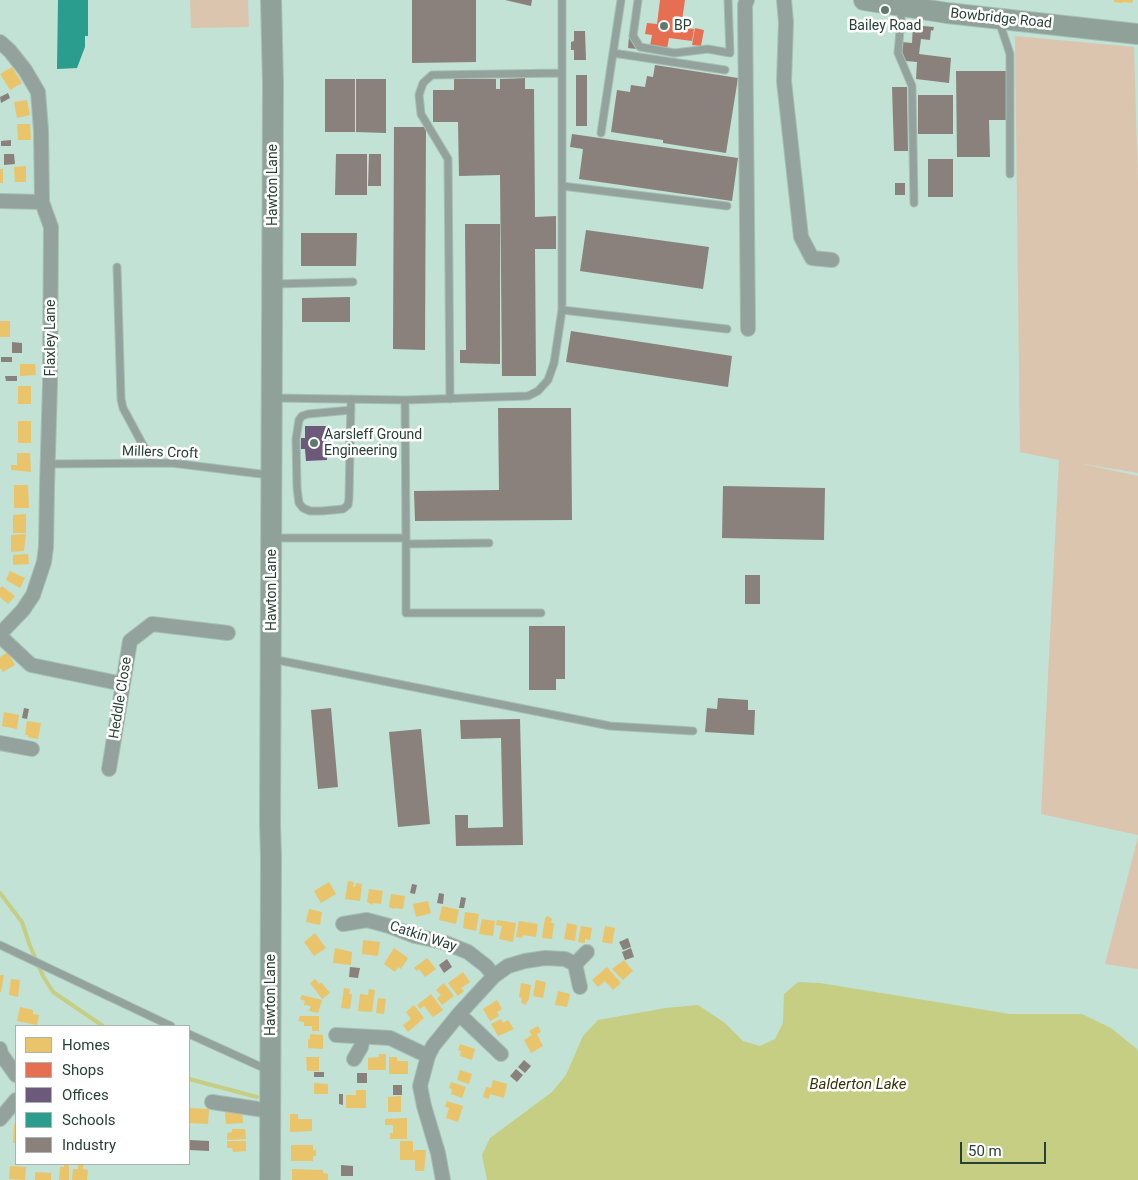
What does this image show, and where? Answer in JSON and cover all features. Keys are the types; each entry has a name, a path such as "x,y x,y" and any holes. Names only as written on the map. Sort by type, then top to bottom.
{"street":[{"name":"Hawton Lane","path":"270,1180 272,659 271,0"},
{"path":"746,0 748,329"},
{"path":"784,0 786,22 784,82 801,238 812,258 832,260"},
{"name":"Bowbridge Road","path":"864,0 902,6 948,7 998,18 1138,34"},
{"name":"Flaxley Lane","path":"0,42 25,70 38,92 41,130 42,202 51,227 46,547 44,562 33,595 23,610 0,635"},
{"path":"0,201 42,202"},
{"name":"Heddle Close","path":"109,769 130,641 152,624 228,633"},
{"path":"0,635 31,666 123,684"},
{"path":"0,743 32,749"},
{"name":"Catkin Way","path":"343,924 367,920 414,936 443,942 468,952 486,966 494,976"},
{"path":"574,964 587,952"},
{"path":"443,1180 438,1153 420,1092 420,1080 428,1056 438,1040 494,976 508,966 545,958 564,959 574,964 580,987"},
{"path":"459,1014 501,1054"},
{"path":"336,1035 390,1038 428,1056"},
{"path":"354,1059 361,1047 363,1036"},
{"path":"0,1049 15,1074"},
{"path":"0,1119 15,1101"},
{"path":"212,1102 270,1112"}],"lane":[{"path":"272,398 405,400 528,396 538,391 548,380 554,363 562,310 562,0"},
{"path":"601,133 621,0"},
{"path":"638,0 633,36 640,47 675,53 708,49 730,52 728,0"},
{"path":"902,6 898,53 912,86 914,203"},
{"path":"998,18 1010,54 1010,174"},
{"path":"613,53 725,70"},
{"path":"450,398 448,159 421,114 419,94 423,83 432,74 562,73"},
{"path":"562,186 727,206"},
{"path":"117,267 121,398 123,408 152,462"},
{"path":"272,284 353,282"},
{"path":"562,310 727,329"},
{"path":"351,399 351,410 348,505 342,510 316,511 303,508 299,503 297,488 296,439 298,420 308,414 351,410"},
{"path":"405,400 406,613 542,614"},
{"name":"Millers Croft","path":"47,464 172,462 272,475"},
{"path":"272,538 489,543"},
{"path":"272,659 610,726 693,731"},
{"path":"0,945 169,1025"},
{"path":"190,1034 271,1072"}],"shaded area":[{"path":"190,0 248,0 249,27 191,28"},
{"path":"1015,36 1134,47 1138,183 1138,473 1079,463 1138,476 1138,835 1041,814 1059,460 1020,452"},
{"path":"1138,837 1138,969 1105,964"}],"water":[{"name":"Balderton Lake","path":"798,982 820,983 1010,1014 1082,1014 1111,1028 1137,1049 1138,1053 1138,1180 487,1180 482,1155 490,1138 552,1092 566,1075 583,1036 598,1020 666,1008 698,1005 725,1023 743,1041 760,1046 775,1039 783,1023 784,994"}],"building: Homes":[{"path":"1114,0 1133,0 1132,3 1122,3 1114,2"},
{"path":"12,67 22,83 10,90 0,74"},
{"path":"27,100 30,115 17,118 14,102"},
{"path":"17,124 30,124 31,140 18,140"},
{"path":"26,166 26,182 15,182 14,167"},
{"path":"0,169 3,169 3,183 0,183"},
{"path":"0,321 10,321 10,337 0,337"},
{"path":"20,364 35,364 36,375 20,376"},
{"path":"18,386 31,386 31,404 18,404"},
{"path":"18,421 31,421 31,443 18,443"},
{"path":"17,453 30,453 31,472 11,470 11,465 17,465"},
{"path":"14,485 28,485 29,508 14,508"},
{"path":"26,514 26,533 13,533 13,515"},
{"path":"26,534 24,551 11,552 11,535"},
{"path":"28,554 29,564 13,565 13,555"},
{"path":"10,571 25,578 20,588 6,580"},
{"path":"2,586 15,596 8,604 0,597 0,588"},
{"path":"8,652 15,665 3,672 0,668 0,657"},
{"path":"4,712 19,715 17,729 2,726"},
{"path":"27,721 41,723 38,739 25,735"},
{"path":"348,881 354,882 353,887 355,887 356,883 362,884 360,901 345,899"},
{"path":"329,882 336,894 321,903 314,891"},
{"path":"369,889 383,891 381,904 373,903 373,905 367,902"},
{"path":"391,894 405,896 403,909 389,907"},
{"path":"428,901 431,913 416,917 413,904"},
{"path":"442,906 459,910 456,924 439,920"},
{"path":"309,909 322,912 320,925 306,922"},
{"path":"465,912 479,914 476,931 463,928"},
{"path":"548,916 552,919 551,923 554,923 552,939 542,938 545,918"},
{"path":"482,919 495,921 493,936 479,934"},
{"path":"497,920 516,923 513,942 499,939 502,926 496,925"},
{"path":"519,921 538,924 536,937 523,935 522,938 516,937"},
{"path":"567,923 577,925 575,941 564,939"},
{"path":"581,926 592,928 590,940 585,939 585,943 578,942"},
{"path":"605,926 615,928 612,944 602,942"},
{"path":"315,933 326,948 314,956 304,942"},
{"path":"363,940 380,942 378,956 362,954"},
{"path":"335,948 352,952 351,965 333,963"},
{"path":"394,948 408,958 401,969 398,967 395,972 384,964"},
{"path":"427,958 436,969 425,977 419,969 417,971 414,968"},
{"path":"624,960 633,971 623,980 612,969"},
{"path":"607,967 621,983 613,990 605,981 598,987 592,980"},
{"path":"463,972 470,982 461,988 464,991 458,996 448,983"},
{"path":"0,975 4,975 1,992 0,992"},
{"path":"11,979 20,980 18,997 9,995"},
{"path":"315,979 319,984 321,982 330,993 322,999 310,983"},
{"path":"536,980 546,982 543,998 533,996"},
{"path":"444,983 454,996 442,1005 437,998 441,995 436,990"},
{"path":"521,983 531,985 529,999 525,1005 521,1002 522,998 519,997"},
{"path":"344,988 350,989 349,994 352,994 350,1009 341,1008"},
{"path":"369,989 375,990 372,1012 358,1011 360,994 368,995"},
{"path":"558,991 570,994 567,1007 555,1005"},
{"path":"431,994 443,1010 433,1017 424,1006 420,1009 417,1005"},
{"path":"302,995 322,1000 318,1013 309,1011 311,1006 304,1005 305,1001 300,999"},
{"path":"378,998 386,999 384,1014 376,1013"},
{"path":"497,1000 502,1009 497,1012 499,1016 490,1021 483,1009"},
{"path":"414,1005 424,1018 408,1032 403,1025 411,1019 406,1012"},
{"path":"20,1007 33,1010 33,1014 39,1015 37,1025 17,1021"},
{"path":"300,1016 319,1016 319,1031 312,1031 312,1026 304,1026 304,1022 298,1021"},
{"path":"501,1019 503,1023 508,1020 514,1029 498,1036 491,1024"},
{"path":"538,1026 541,1032 537,1034 543,1046 531,1053 524,1040 532,1035 529,1031"},
{"path":"310,1034 323,1035 323,1049 308,1048"},
{"path":"460,1044 475,1049 472,1060 460,1056 461,1051 458,1050"},
{"path":"379,1054 386,1054 386,1070 368,1070 368,1058 379,1057"},
{"path":"306,1057 319,1057 319,1071 307,1071"},
{"path":"389,1057 397,1057 397,1061 408,1061 408,1074 389,1074"},
{"path":"460,1070 472,1074 469,1084 457,1080"},
{"path":"493,1080 507,1084 504,1098 490,1094 489,1099 483,1097 486,1087 491,1088"},
{"path":"451,1082 466,1087 462,1098 451,1094 452,1089 449,1088"},
{"path":"314,1083 328,1084 328,1094 314,1094"},
{"path":"356,1090 366,1090 366,1108 346,1108 346,1095 356,1095"},
{"path":"401,1096 401,1112 388,1112 388,1097"},
{"path":"447,1101 463,1106 458,1122 446,1118 449,1108 445,1107"},
{"path":"190,1108 209,1109 208,1124 190,1123"},
{"path":"242,1111 243,1123 226,1124 225,1112"},
{"path":"290,1114 298,1114 298,1119 312,1119 312,1131 290,1132"},
{"path":"407,1118 407,1139 390,1139 390,1133 393,1133 393,1125 385,1125 385,1119"},
{"path":"14,1124 15,1143 13,1143"},
{"path":"232,1129 245,1129 246,1139 227,1140 227,1133 232,1132"},
{"path":"227,1141 246,1141 246,1151 233,1152 232,1148 227,1148"},
{"path":"400,1141 413,1141 413,1152 415,1150 426,1150 424,1171 415,1171 415,1160 400,1160"},
{"path":"291,1145 313,1145 313,1150 316,1150 316,1156 313,1156 313,1161 291,1161"},
{"path":"64,1165 69,1165 69,1180 59,1180 60,1167 64,1167"},
{"path":"78,1165 83,1165 83,1169 88,1170 87,1180 72,1180 73,1169 78,1169"},
{"path":"10,1166 26,1167 25,1180 9,1179"},
{"path":"292,1169 323,1170 323,1173 328,1174 328,1180 292,1180"},
{"path":"35,1172 51,1173 51,1180 35,1180"}],"building: Shops":[{"name":"BP","path":"660,0 685,0 681,27 694,29 692,41 669,38 667,49 650,46 652,35 645,34 647,23 657,24"},
{"path":"695,28 704,30 701,46 692,45"}],"building: Offices":[{"name":"Aarsleff Ground Engineering","path":"305,426 326,426 327,460 306,461 305,449 301,449 301,438 305,438"}],"building: Schools":[{"path":"58,0 88,0 88,36 85,36 85,47 77,68 57,69"}],"building: Industry":[{"path":"412,0 476,0 476,62 412,63"},
{"path":"505,0 532,0 531,6"},
{"path":"913,25 934,27 933,31 931,30 930,40 921,39 919,54 951,58 949,83 916,79 917,62 906,61 901,53 902,42 912,43"},
{"path":"574,31 585,31 586,60 574,60 574,50 571,50 571,42 574,41"},
{"path":"629,37 636,49 628,48"},
{"path":"655,65 738,78 726,153 611,132 617,90 630,92 631,85 645,87 647,76 653,77"},
{"path":"956,71 1007,71 1008,120 989,120 990,157 957,157"},
{"path":"576,75 587,75 587,126 576,126"},
{"path":"525,78 525,89 534,89 535,217 556,216 556,249 535,249 536,376 502,376 500,175 459,176 458,122 433,122 433,90 454,90 454,79 496,79 496,89 500,89 500,79"},
{"path":"325,79 355,79 355,132 325,132"},
{"path":"356,79 386,79 386,133 356,132"},
{"path":"892,87 907,87 908,151 894,151"},
{"path":"8,93 10,98 1,103 0,97"},
{"path":"918,95 953,95 953,134 918,134"},
{"path":"394,127 426,127 425,350 393,349"},
{"path":"572,134 738,158 732,201 579,179 583,149 570,147"},
{"path":"11,140 11,146 1,146 1,141"},
{"path":"4,154 14,154 15,164 4,165"},
{"path":"336,154 367,154 367,195 335,195"},
{"path":"369,154 381,154 381,186 368,186"},
{"path":"928,159 953,159 953,197 928,197"},
{"path":"895,183 905,183 905,195 895,195"},
{"path":"465,224 500,224 500,364 460,363 460,350 466,350"},
{"path":"586,230 709,247 703,289 580,271"},
{"path":"301,233 357,233 356,266 301,266"},
{"path":"350,297 350,322 302,322 302,298"},
{"path":"571,331 732,356 728,387 566,362"},
{"path":"12,342 22,343 22,353 12,353"},
{"path":"1,357 12,357 12,362 1,362"},
{"path":"5,376 17,376 17,381 6,381"},
{"path":"498,408 571,408 572,520 415,521 414,491 499,490"},
{"path":"723,486 825,488 824,540 722,538"},
{"path":"745,575 760,575 760,604 745,604"},
{"path":"529,626 565,626 565,679 556,679 556,690 529,690"},
{"path":"718,698 748,700 748,710 755,710 754,735 705,732 707,708 717,709"},
{"path":"24,708 29,709 27,719 22,718"},
{"path":"331,708 338,787 318,789 311,710"},
{"path":"520,719 523,845 456,846 455,815 468,815 468,828 503,827 501,738 461,739 460,720"},
{"path":"421,729 430,824 398,827 389,732"},
{"path":"412,884 417,885 415,894 410,893"},
{"path":"439,893 444,894 443,904 437,903"},
{"path":"461,897 466,898 464,908 459,908"},
{"path":"628,938 631,947 623,950 619,942"},
{"path":"631,948 634,957 625,960 622,952"},
{"path":"447,959 452,967 444,973 439,965"},
{"path":"350,967 360,968 358,978 349,977"},
{"path":"524,1060 531,1066 525,1073 518,1067"},
{"path":"516,1069 523,1075 517,1082 510,1076"},
{"path":"314,1072 324,1072 324,1077 314,1077"},
{"path":"357,1073 367,1073 367,1083 357,1083"},
{"path":"393,1085 402,1085 402,1095 393,1095"},
{"path":"339,1094 343,1094 343,1105 339,1104"},
{"path":"190,1140 209,1141 209,1151 190,1150"},
{"path":"341,1165 353,1166 353,1176 341,1176"}],"waterway":[{"path":"0,893 22,922 43,976 53,992 102,1025"},
{"path":"190,1079 257,1097"}],"place":[{"name":"Bailey Road","path":"885,10"},
{"name":"BP","path":"664,26"},
{"name":"Aarsleff Ground Engineering","path":"314,443"}]}
